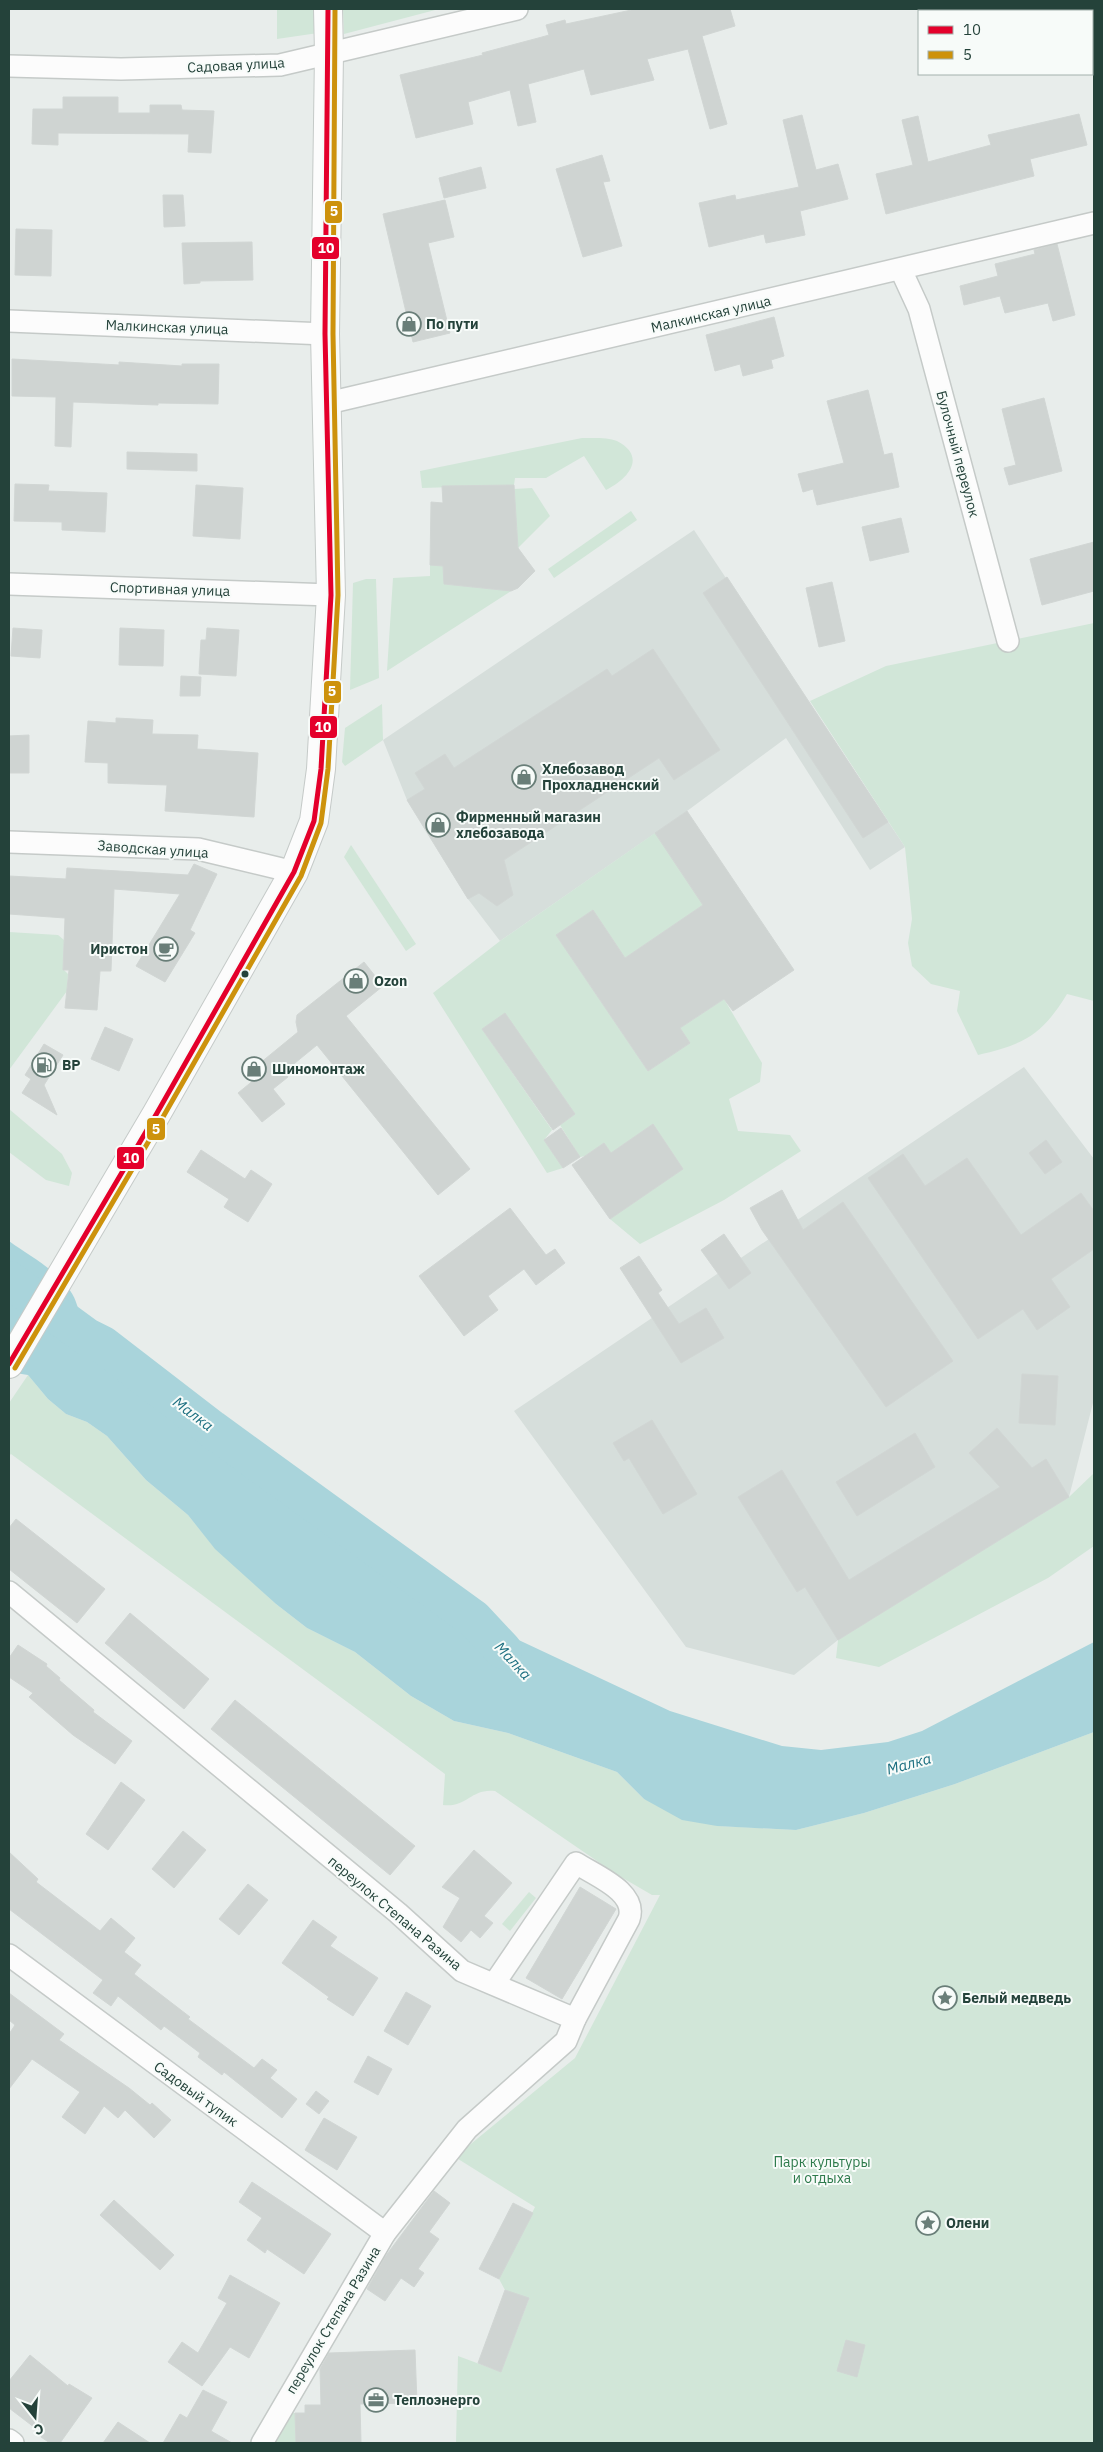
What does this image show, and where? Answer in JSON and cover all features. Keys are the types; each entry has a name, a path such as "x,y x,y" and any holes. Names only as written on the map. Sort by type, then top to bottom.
{"street":[{"path":"9,1364 294,872 314,821 321,769 331,595 325,334 328,9"},
{"name":"Садовая улица","path":"9,66 121,69 280,65 517,9"},
{"name":"Малкинская улица","path":"328,403 901,270 1094,223"},
{"name":"Булочный переулок","path":"901,270 919,309 1008,641"},
{"name":"Малкинская улица","path":"9,321 325,334"},
{"name":"Спортивная улица","path":"9,584 331,595"},
{"name":"Заводская улица","path":"9,842 198,849 294,872"},
{"name":"переулок Степана Разина","path":"9,1592 398,1913 462,1971 574,2019 566,2041 466,2129 384,2233 262,2443"},
{"path":"494,1984 576,1863 626,1895 631,1909 629,1920 574,2019"},
{"name":"Садовый тупик","path":"9,1955 384,2233"},
{"path":"9,2440 13,2443"}],"shaded area":[{"path":"694,530 905,847 870,870 786,738 687,811 500,941 468,899 407,800 383,740"},
{"path":"1024,1067 1094,1159 1094,1399 1069,1497 838,1640 794,1675 686,1647 514,1411"}],"green space":[{"path":"277,9 316,9 318,33 277,39"},
{"path":"343,9 439,9 344,34"},
{"path":"582,438 600,438 617,441 626,447 631,454 633,461 631,468 614,486 606,490 584,456 546,478 515,478 514,485 422,488 420,471"},
{"path":"532,488 550,516 518,548 514,489"},
{"path":"631,511 637,520 554,578 548,569"},
{"path":"430,565 443,566 445,584 511,591 387,671 393,578 430,576"},
{"path":"366,579 376,579 379,678 350,690 353,583"},
{"path":"1094,623 1094,1001 1067,994 1049,1019 1031,1036 1008,1047 978,1055 957,1011 960,991 931,984 912,966 908,943 912,919 905,847 810,701 886,666"},
{"path":"382,704 383,740 345,766 342,762 345,728"},
{"path":"655,833 703,905 625,958 593,910 556,935 648,1071 690,1043 680,1028 724,999 762,1063 760,1082 729,1099 738,1131 790,1135 801,1151 724,1200 640,1244 610,1219 683,1169 653,1124 611,1153 604,1143 585,1156 580,1157 560,1125 575,1114 505,1014 482,1029 552,1130 544,1140 563,1168 547,1173 433,993 500,941"},
{"path":"351,845 416,944 406,951 344,857"},
{"path":"9,932 58,935 64,940 63,969 68,974 67,991 9,1070"},
{"path":"9,1109 62,1154 72,1173 69,1186 46,1180 9,1152"},
{"name":"Парк культуры и отдыха","path":"28,1375 48,1399 66,1414 87,1422 107,1436 146,1480 188,1515 214,1547 276,1604 307,1628 355,1652 411,1696 454,1721 508,1733 617,1772 644,1799 718,1826 796,1830 864,1813 955,1784 1094,1732 1094,2443 456,2443 458,2356 501,2372 529,2299 505,2290 499,2279 535,2207 455,2157 575,2058 660,1895 652,1895 616,1874 495,1791 480,1792 458,1804 443,1805 445,1774 11,1454 9,1456 9,1403"},
{"path":"1094,1473 1094,1546 1048,1578 879,1667 836,1658 838,1640 1069,1497"},
{"path":"529,1892 536,1898 510,1931 502,1924"},
{"path":"285,2413 295,2413 296,2443 269,2443"}],"water":[{"path":"9,1241 49,1269 63,1282 74,1298 82,1326 93,1338 212,1429 474,1619 670,1711 782,1746 821,1750 888,1742 922,1731 1094,1642 1094,1732 955,1784 864,1813 796,1830 717,1826 682,1820 644,1799 617,1772 508,1733 454,1721 411,1696 355,1652 307,1628 276,1604 215,1549 188,1515 146,1480 107,1436 87,1422 66,1414 48,1399 28,1375 9,1372"}],"building":[{"path":"636,9 730,9 735,26 702,36 727,124 710,129 688,49 647,59 654,80 591,95 584,69 528,84 536,122 518,126 510,90 468,102 473,124 416,138 400,75 483,55 482,53 549,35 546,25 565,20 566,24"},
{"path":"63,97 118,97 118,113 150,113 150,105 181,105 182,110 214,111 211,153 188,152 189,134 58,133 58,145 32,144 33,109 63,109"},
{"path":"1079,114 1087,145 1030,159 1034,176 886,214 876,174 913,165 902,120 918,116 928,162 991,145 988,135"},
{"path":"802,115 816,170 838,164 848,199 800,211 805,235 766,243 764,234 709,247 699,203 735,195 736,200 799,187 783,120"},
{"path":"602,155 610,181 603,182 622,246 583,257 556,169"},
{"path":"481,167 486,188 444,198 439,178"},
{"path":"163,195 183,195 185,226 164,227"},
{"path":"445,200 454,237 428,243 450,333 413,342 383,214"},
{"path":"16,229 52,230 51,276 15,275"},
{"path":"252,242 253,280 200,281 200,283 184,284 182,243"},
{"path":"1057,244 1075,315 1053,321 1048,303 1005,313 1000,296 964,305 960,286 998,276 995,264 1035,254 1034,250"},
{"path":"774,317 784,356 771,360 773,368 743,376 740,364 715,371 706,335"},
{"path":"12,359 119,365 119,362 182,366 182,364 219,364 218,404 158,403 158,405 73,402 71,447 55,446 56,397 12,396"},
{"path":"868,390 884,455 892,453 899,487 817,505 813,489 803,492 798,474 844,463 827,401"},
{"path":"1044,398 1062,471 1009,485 1004,468 1016,465 1002,409"},
{"path":"127,452 197,454 197,471 127,469"},
{"path":"15,484 49,485 48,491 107,493 105,532 62,530 62,522 14,521"},
{"path":"196,485 243,488 240,539 193,536"},
{"path":"514,485 518,548 535,571 518,588 511,591 444,584 443,566 430,565 431,502 443,503 442,486"},
{"path":"901,518 909,552 870,561 862,527"},
{"path":"1094,542 1094,591 1042,605 1030,559"},
{"path":"727,577 888,822 863,838 703,593"},
{"path":"832,582 845,641 819,647 806,588"},
{"path":"13,628 42,630 40,658 11,656"},
{"path":"120,628 164,630 163,666 119,665"},
{"path":"207,628 239,630 236,676 199,674 201,640 206,640"},
{"name":"Хлебозавод Прохладненский","path":"653,649 720,750 674,780 659,758 504,860 513,895 497,906 479,893 468,899 407,800 425,789 415,773 445,754 454,768 607,669 612,676"},
{"path":"181,676 201,677 200,696 180,696"},
{"path":"116,718 153,720 152,734 198,735 197,749 258,753 254,817 165,811 167,785 108,783 108,763 85,762 88,721 116,723"},
{"path":"29,735 29,773 9,773 9,736"},
{"path":"687,811 794,970 733,1011 724,999 680,1028 690,1043 648,1071 556,935 593,910 625,958 703,905 655,833"},
{"path":"194,864 217,874 190,930 195,933 165,982 136,966 180,894 114,889 111,971 100,971 97,1010 65,1008 69,970 63,970 65,918 9,914 9,876 66,879 67,868 188,875"},
{"path":"364,962 383,986 346,1016 470,1169 438,1195 317,1045 284,1072 288,1077 273,1089 285,1104 262,1122 238,1093 260,1075 254,1068 298,1032 297,1015"},
{"path":"505,1013 575,1114 553,1130 482,1029"},
{"path":"105,1027 133,1039 119,1071 91,1059"},
{"name":"BP","path":"44,1044 63,1055 44,1085 57,1115 22,1093 31,1079 25,1075"},
{"path":"653,1124 683,1169 610,1219 572,1165 604,1143 611,1153"},
{"path":"561,1128 580,1157 563,1168 544,1140"},
{"path":"1046,1140 1062,1162 1045,1174 1029,1153"},
{"path":"201,1150 245,1179 251,1170 272,1184 248,1222 224,1207 229,1199 187,1172"},
{"path":"903,1154 925,1186 967,1158 1021,1235 1081,1193 1094,1211 1094,1249 1051,1279 1070,1307 1037,1330 1023,1309 978,1339 868,1178"},
{"path":"782,1190 803,1230 843,1202 953,1361 886,1407 762,1230 750,1208"},
{"path":"510,1208 546,1255 555,1249 565,1263 536,1285 524,1269 488,1296 498,1310 464,1336 419,1276"},
{"path":"724,1234 751,1273 729,1289 701,1250"},
{"path":"639,1256 662,1290 658,1293 679,1324 706,1308 724,1338 681,1363 620,1268"},
{"path":"1022,1374 1058,1376 1055,1425 1019,1423"},
{"path":"652,1420 697,1494 663,1514 629,1458 624,1461 613,1443"},
{"path":"997,1428 1032,1468 1046,1459 1069,1497 838,1640 805,1587 797,1592 738,1497 782,1470 849,1580 1000,1487 969,1453"},
{"path":"915,1433 935,1467 857,1516 836,1482"},
{"path":"16,1519 105,1589 77,1623 9,1569 9,1528"},
{"path":"130,1613 209,1679 184,1709 105,1643"},
{"path":"18,1645 47,1664 46,1666 60,1678 59,1680 94,1710 93,1712 132,1741 115,1764 73,1735 29,1697 33,1693 9,1677 9,1658"},
{"path":"235,1700 415,1846 390,1875 211,1729"},
{"path":"121,1782 145,1800 108,1850 86,1834"},
{"path":"183,1831 206,1850 174,1888 152,1869"},
{"path":"474,1850 512,1883 484,1916 493,1923 480,1938 471,1930 461,1942 443,1927 460,1898 442,1887"},
{"path":"9,1852 38,1879 36,1882 100,1931 111,1918 135,1938 124,1952 141,1965 134,1974 190,2017 188,2019 254,2068 262,2059 277,2070 270,2078 297,2099 282,2118 224,2072 222,2075 198,2057 200,2053 164,2026 161,2030 118,1996 111,2006 93,1993 103,1980 9,1909"},
{"path":"248,1884 268,1900 239,1935 219,1919"},
{"path":"580,1887 616,1909 562,1999 526,1978"},
{"path":"313,1920 337,1937 330,1946 378,1978 353,2016 327,1999 329,1997 282,1963"},
{"path":"406,1992 431,2006 408,2045 384,2031"},
{"path":"9,1993 64,2034 59,2040 129,2088 150,2105 152,2103 171,2120 154,2138 125,2110 118,2118 104,2106 85,2134 62,2117 80,2092 32,2059 9,2089 9,2034 15,2025 9,2020"},
{"path":"368,2056 392,2069 378,2095 354,2082"},
{"path":"316,2091 329,2101 319,2114 306,2104"},
{"path":"324,2118 357,2137 337,2170 305,2150"},
{"path":"252,2182 331,2234 304,2274 267,2249 265,2253 247,2240 262,2218 239,2202"},
{"path":"434,2191 450,2203 429,2232 439,2239 418,2269 424,2273 414,2287 401,2278 385,2301 367,2289 385,2257"},
{"path":"114,2200 174,2255 160,2270 100,2215"},
{"path":"513,2203 533,2213 499,2279 479,2269"},
{"path":"230,2275 280,2303 249,2358 230,2347 202,2386 168,2362 182,2342 198,2353 227,2303 218,2298"},
{"path":"505,2290 529,2298 501,2372 478,2363"},
{"path":"846,2340 865,2345 857,2377 837,2371"},
{"name":"Теплоэнерго","path":"415,2350 417,2403 360,2404 361,2443 296,2443 295,2413 305,2413 305,2405 321,2405 320,2369 329,2353"},
{"path":"30,2355 68,2386 69,2384 92,2398 60,2443 50,2443 41,2437 43,2434 9,2408 9,2381"},
{"path":"203,2390 227,2402 211,2431 232,2443 163,2443 180,2414 187,2418"},
{"path":"118,2422 150,2443 103,2443"}],"waterway":[{"name":"Малка","path":"9,1280 87,1337 103,1345 212,1429 474,1619 503,1650"}],"transit line":[{"name":"10","path":"9,1364 157,1113 294,872 314,821 321,769 331,595 325,334 328,9"},
{"name":"5","path":"15,1368 163,1117 301,876 321,823 328,769 338,595 333,334 335,9"}],"place":[{"name":"По пути","path":"409,324"},
{"name":"Хлебозавод Прохладненский","path":"524,777"},
{"name":"Фирменный магазин хлебозавода","path":"438,825"},
{"name":"Иристон","path":"166,949"},
{"name":"Ozon","path":"356,981"},
{"name":"BP","path":"44,1065"},
{"name":"Шиномонтаж","path":"254,1069"},
{"name":"Белый медведь","path":"945,1998"},
{"name":"Олени","path":"928,2223"},
{"name":"Теплоэнерго","path":"376,2400"}]}
